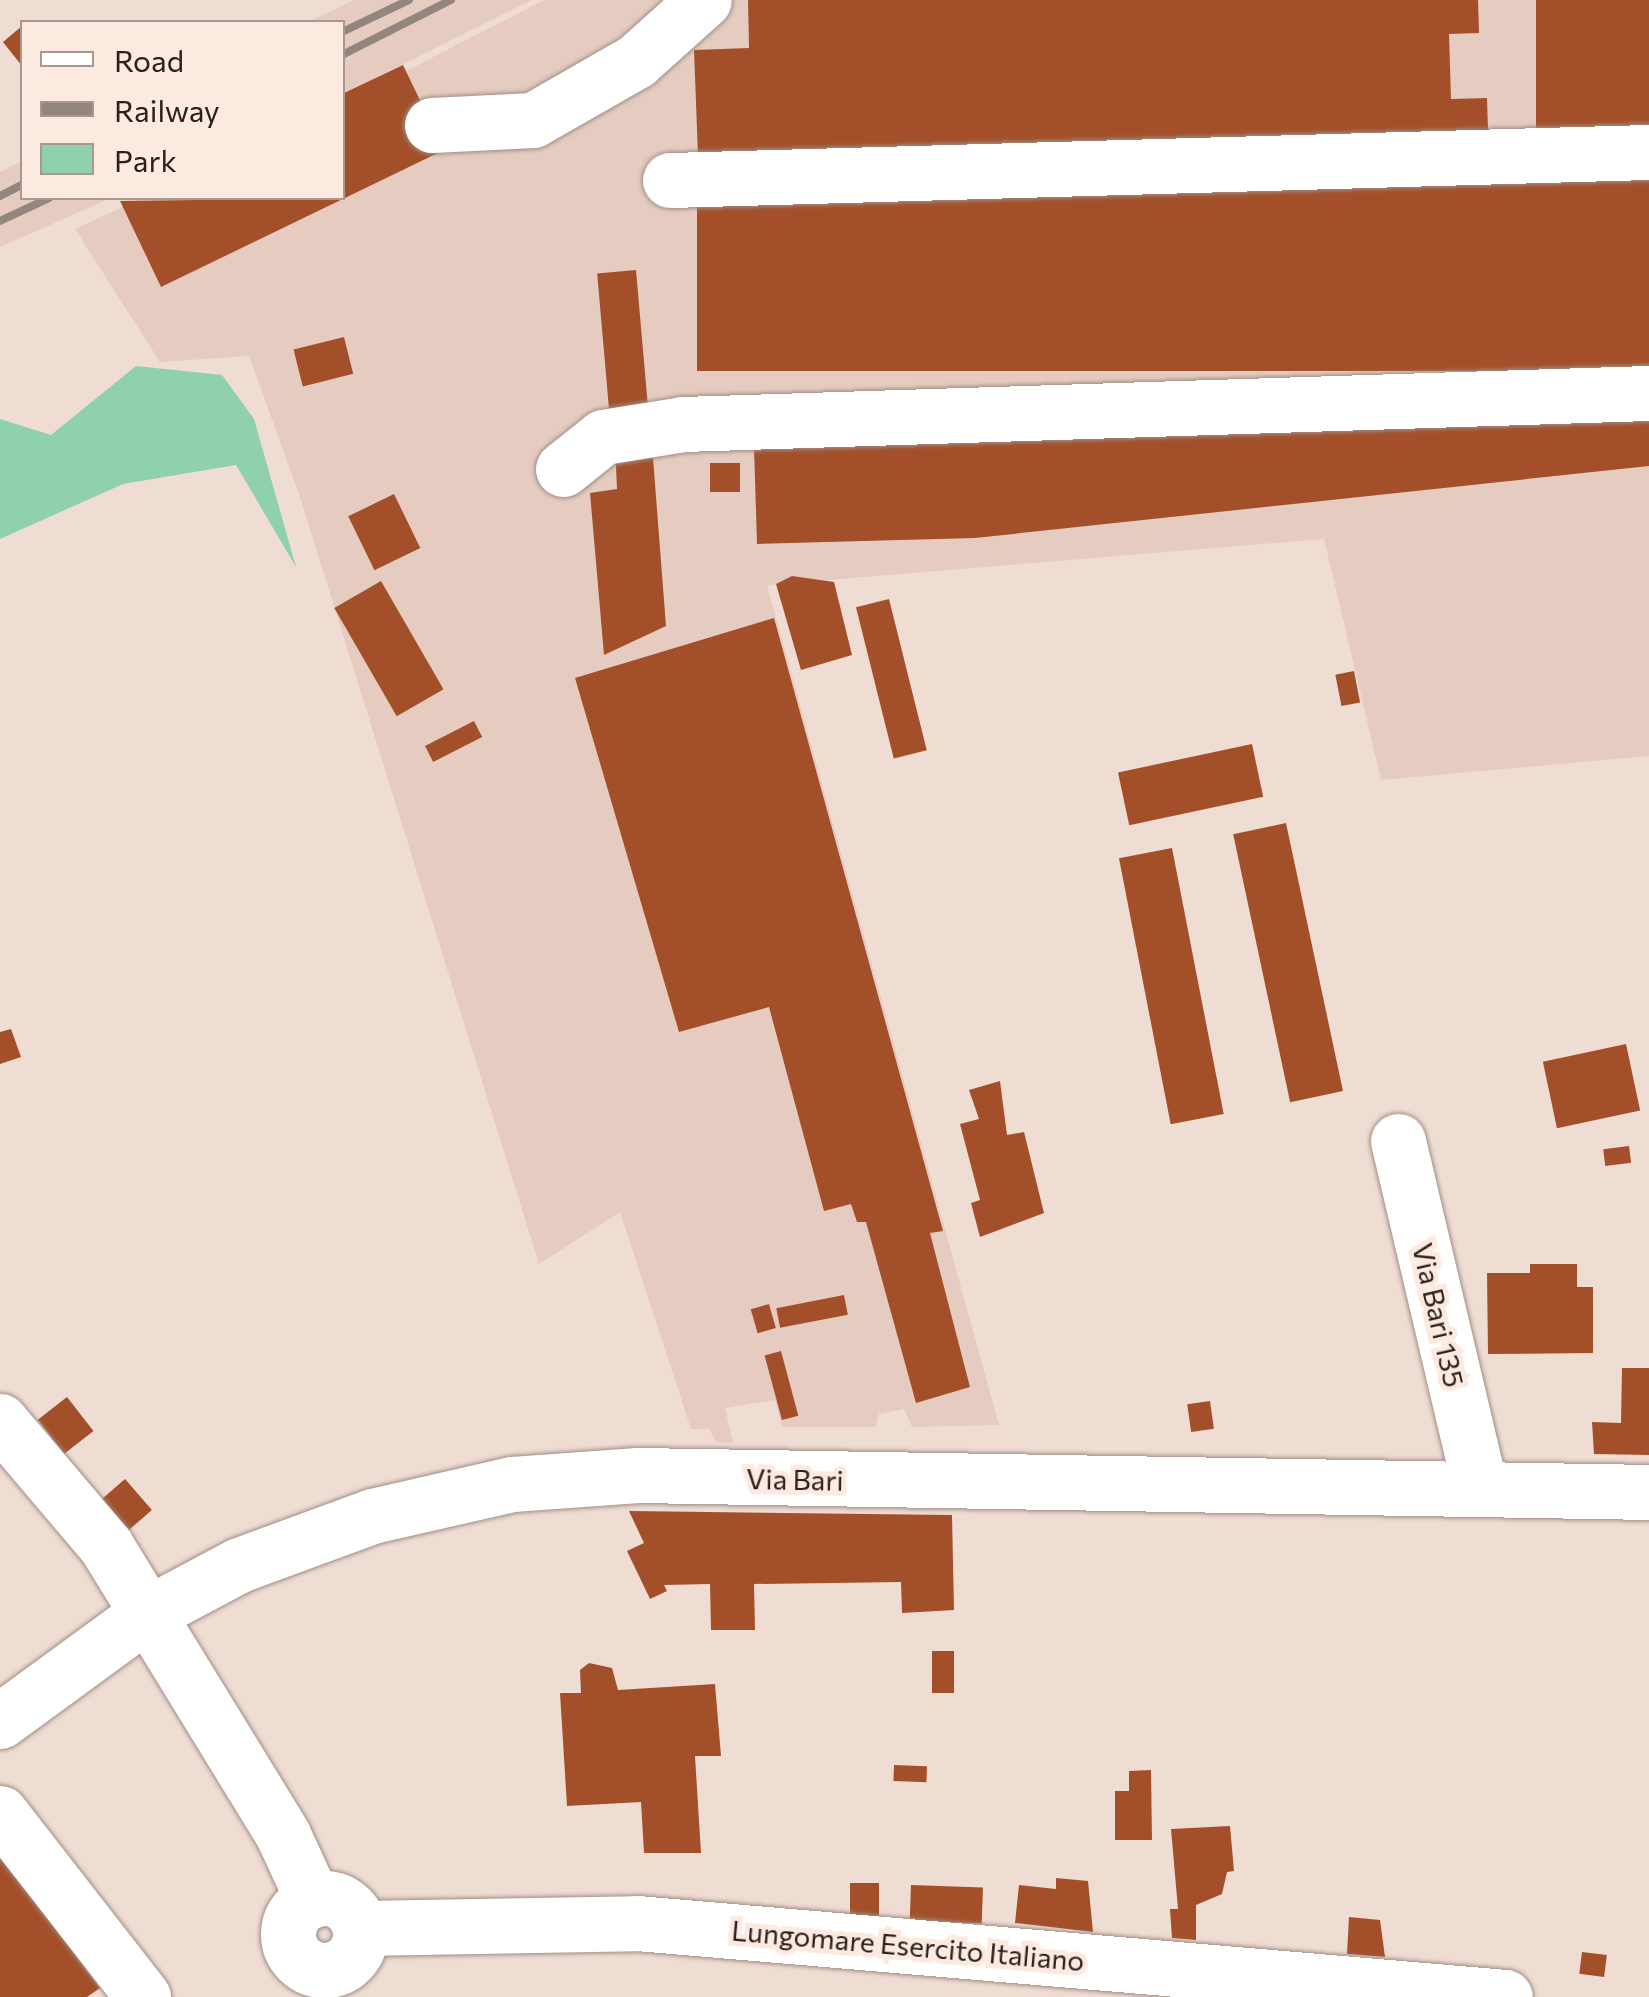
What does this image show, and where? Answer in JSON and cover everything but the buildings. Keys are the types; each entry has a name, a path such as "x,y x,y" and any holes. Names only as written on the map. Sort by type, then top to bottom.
{"street":[{"path":"432,125 532,120 636,61 704,0"},
{"path":"670,180 1649,152"},
{"path":"563,469 602,436 683,424 1649,393"},
{"name":"Via Bari 135","path":"1398,1141 1480,1488"},
{"path":"4,1432 106,1546 284,1835 313,1900"},
{"name":"Via Bari","path":"0,1721 145,1615 239,1566 372,1516 512,1484 638,1476 1649,1492"},
{"path":"0,1812 137,1995"},
{"path":"313,1900 343,1903 360,1928 359,1942 344,1965 315,1983 296,1958 288,1936 294,1914 313,1900"},
{"name":"Lungomare Esercito Italiano","path":"360,1928 638,1923 1343,1990 1469,1996"}],"shaded area":[{"path":"354,0 532,0 345,93 345,20 312,20"},
{"path":"544,0 1649,0 1649,756 1381,780 1324,539 767,585 999,1425 912,1427 904,1409 879,1414 876,1427 782,1427 775,1400 725,1408 733,1443 716,1442 709,1429 691,1429 620,1212 539,1264 300,497 249,356 160,362 75,229 138,200 345,200 359,95"},
{"path":"20,162 20,200 106,200 0,247 0,172"}],"green space":[{"path":"136,366 222,375 254,419 296,567 236,465 123,484 0,539 0,419 51,435"}],"railway":[{"path":"345,31 409,0"},
{"path":"345,53 451,0"},
{"path":"0,196 20,186"},
{"path":"0,221 45,200"}]}
